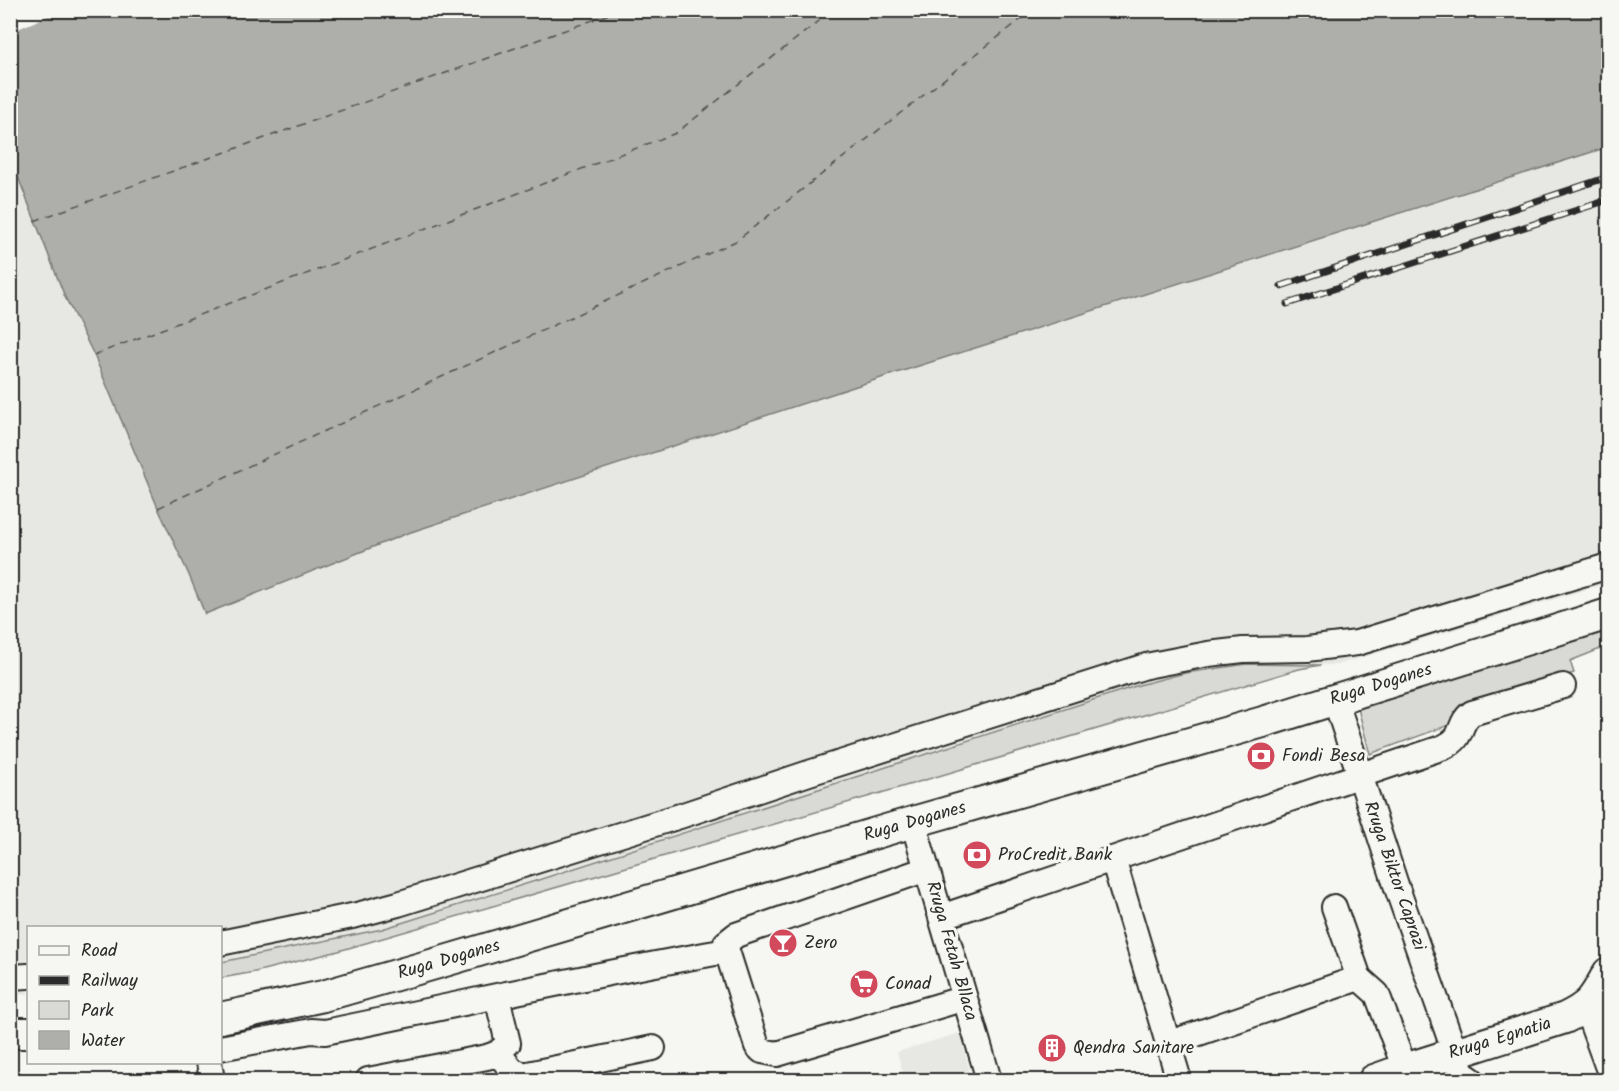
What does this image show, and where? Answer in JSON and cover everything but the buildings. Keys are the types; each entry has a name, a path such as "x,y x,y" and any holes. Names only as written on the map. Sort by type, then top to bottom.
{"main road":[{"name":"Ruga Doganes","path":"222,1018 333,993 913,822 1263,722 1608,615"},
{"path":"1586,1008 1597,994 1608,973"},
{"name":"Rruga Egnatia","path":"1374,1080 1565,1018 1586,1008"},
{"path":"10,1033 27,1034"}],"street":[{"path":"222,943 357,915 409,901 1146,666 1243,650 1307,649 1356,643 1608,566"},
{"path":"941,917 1452,743 1472,713 1563,686"},
{"name":"Rruga Biktor Caprazi","path":"1335,699 1397,888 1462,1073 1472,1080"},
{"name":"Rruga Fetah Bllaca","path":"913,822 989,1080"},
{"path":"1113,859 1179,1080"},
{"path":"927,869 736,935 726,943 727,951 757,1046 770,1054 777,1054 965,998"},
{"path":"1334,907 1359,978 1377,994 1405,1069"},
{"path":"222,1048 311,1031 325,1032 627,968 727,951"},
{"path":"10,977 27,976"},
{"path":"1167,1044 1359,978"},
{"path":"368,1080 442,1073 498,1053 507,1043 497,997"},
{"path":"1586,1008 1608,1068"},
{"path":"498,1053 512,1070 523,1075 653,1048"},
{"path":"209,1064 212,1080"}],"shaded area":[{"path":"1608,147 1608,583 1337,665 1247,664 1165,677 381,929 222,962 222,926 27,926 27,994 11,996 10,159 65,297 94,355 205,614 408,533 887,376"},
{"path":"960,1033 972,1080 905,1080 897,1052"}],"green space":[{"path":"1608,624 1608,646 1570,661 1574,673 1460,708 1452,724 1370,754 1356,701"},
{"path":"1247,664 1321,665 1299,669 335,952 222,978 222,962 382,929 1139,685 1185,673"}],"water":[{"path":"11,11 1608,11 1608,147 887,376 408,533 205,614 94,355 65,297 11,159"}],"pier":[{"path":"25,10 59,11 11,32 11,17"}],"ferry route":[{"path":"34,221 607,15 613,10"},
{"path":"94,355 676,133 833,10"},
{"path":"158,508 736,241 1033,10"}],"railway":[{"path":"1281,286 1608,177"},
{"path":"1287,304 1608,200"}],"place":[{"name":"Fondi Besa","path":"1261,756"},
{"name":"ProCredit Bank","path":"977,855"},
{"name":"Zero","path":"783,943"},
{"name":"Conad","path":"864,984"},
{"name":"Qendra Sanitare","path":"1052,1048"}]}
